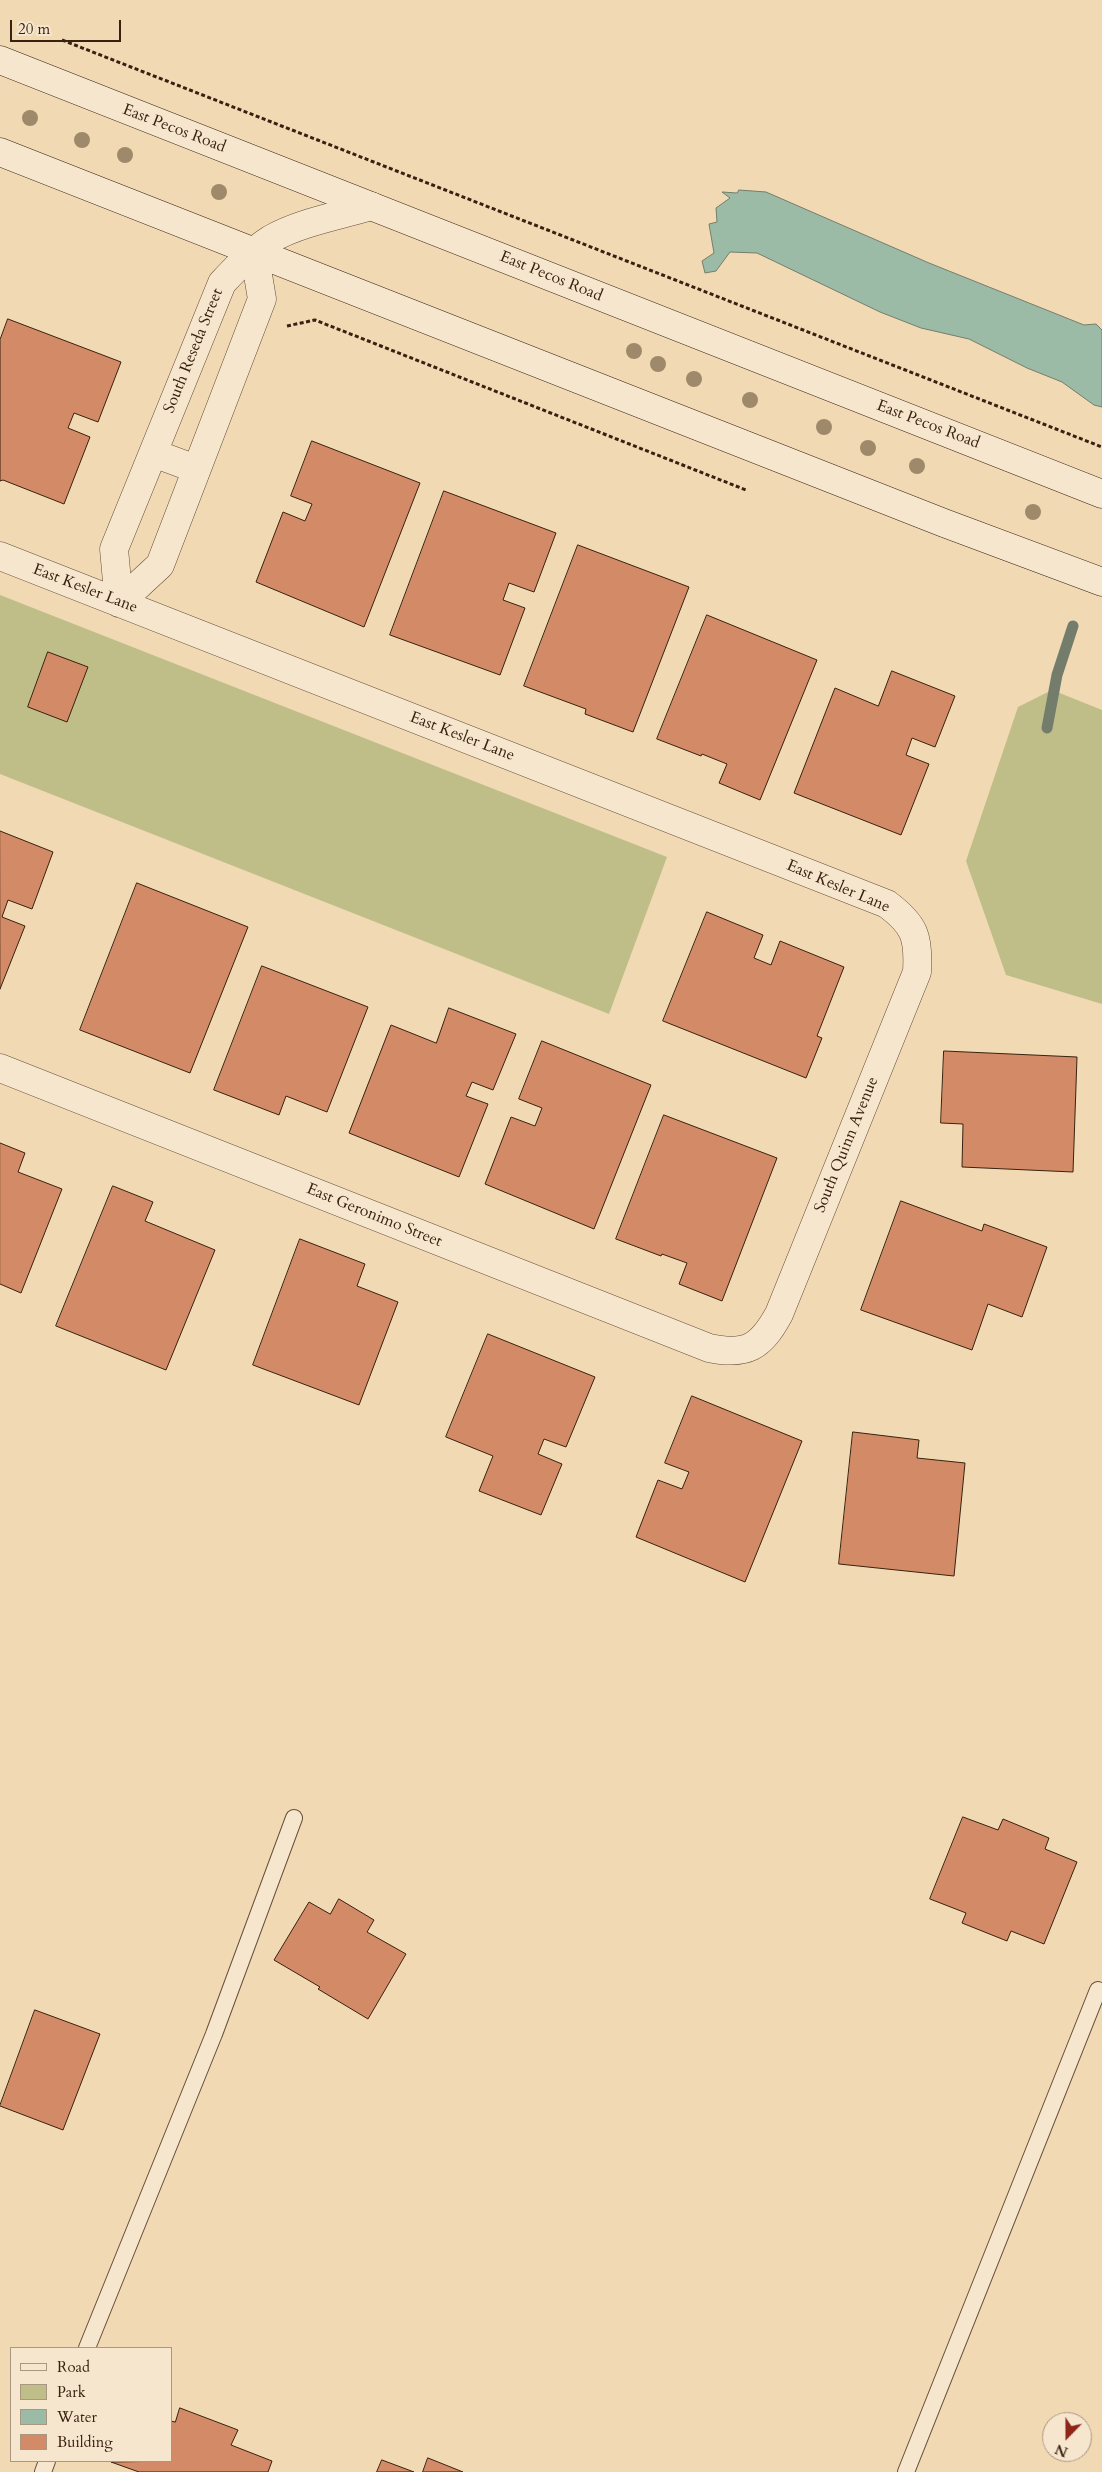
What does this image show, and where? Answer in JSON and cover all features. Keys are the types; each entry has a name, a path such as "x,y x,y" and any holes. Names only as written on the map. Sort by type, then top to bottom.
{"street":[{"name":"East Pecos Road","path":"0,60 1102,494"},
{"path":"0,152 944,523 1056,563 1102,582"},
{"name":"South Reseda Street","path":"119,603 114,549 222,283 254,251 284,233 371,206"},
{"path":"119,603 160,565 262,299 254,251"},
{"path":"153,453 196,470"},
{"name":"East Kesler Lane","path":"0,556 888,904 903,916 915,932"},
{"path":"1056,563 1102,563"},
{"name":"South Quinn Avenue","path":"750,1349 768,1334 779,1314 917,972 918,953 915,932"},
{"name":"East Geronimo Street","path":"0,1068 709,1348 730,1352 750,1349"}],"lane":[{"path":"87,2347 214,2034 294,1818"},
{"path":"906,2472 1098,1990"}],"path":[{"path":"62,40 1102,447"},
{"path":"286,326 315,320 746,490"}],"green space":[{"path":"0,595 667,857 609,1014 0,774"},
{"path":"1052,690 1102,710 1102,1004 1006,975 966,861 1018,707"}],"water":[{"path":"739,190 766,192 929,263 1084,325 1096,324 1102,330 1102,407 1094,405 1062,382 1027,368 969,339 921,328 880,312 757,253 730,252 716,271 705,273 702,261 714,253 709,224 717,222 716,208 730,198 722,192 737,193"}],"building":[{"path":"8,319 121,362 98,422 74,413 68,428 90,437 64,504 3,480 0,481 0,340"},
{"path":"312,441 420,483 364,627 256,582 283,512 305,521 312,504 291,496"},
{"path":"444,491 556,533 534,592 509,583 503,600 525,608 500,675 390,635"},
{"path":"578,545 689,587 633,732 585,714 586,709 524,686"},
{"path":"707,615 817,660 760,800 719,783 727,764 657,739"},
{"path":"48,652 88,667 67,722 28,707"},
{"path":"892,671 955,696 935,747 912,738 906,755 929,764 901,835 794,793 835,688 878,706"},
{"path":"0,831 53,852 32,909 8,900 2,917 25,926 0,989"},
{"path":"137,883 248,927 190,1073 80,1030"},
{"path":"707,912 763,935 754,958 771,965 780,941 844,967 817,1036 822,1038 806,1078 663,1021"},
{"path":"262,966 368,1007 327,1112 286,1096 279,1115 214,1090"},
{"path":"449,1008 516,1034 493,1090 472,1082 466,1096 488,1104 459,1177 349,1133 391,1025 436,1043"},
{"path":"542,1041 651,1085 594,1229 485,1184 511,1117 535,1126 542,1108 519,1099"},
{"path":"944,1051 1077,1057 1073,1172 962,1167 963,1124 941,1123"},
{"path":"664,1115 777,1158 722,1301 679,1284 687,1263 662,1254 661,1256 616,1239"},
{"path":"0,1143 25,1153 18,1172 62,1189 21,1293 0,1284"},
{"path":"113,1186 153,1202 145,1221 215,1250 166,1370 56,1326"},
{"path":"901,1201 982,1231 984,1224 1047,1247 1022,1317 988,1304 972,1350 861,1310"},
{"path":"300,1239 365,1264 357,1286 398,1302 359,1405 253,1365"},
{"path":"488,1334 595,1377 566,1447 544,1439 538,1454 562,1464 541,1515 479,1491 493,1456 446,1437"},
{"path":"692,1396 802,1441 745,1582 636,1537 658,1480 682,1489 689,1472 665,1463"},
{"path":"853,1432 919,1440 917,1458 965,1463 954,1576 839,1564"},
{"path":"963,1817 998,1830 1003,1819 1049,1838 1045,1849 1077,1862 1044,1944 1011,1931 1007,1941 962,1923 966,1913 930,1899"},
{"path":"339,1899 374,1920 367,1932 406,1954 368,2019 318,1989 320,1987 274,1960 309,1902 330,1914"},
{"path":"35,2010 100,2034 63,2130 0,2106"},
{"path":"180,2408 238,2430 231,2445 272,2461 268,2472 139,2472 111,2462 172,2462 172,2421 175,2422"},
{"path":"428,2458 463,2472 423,2472"},
{"path":"382,2460 414,2472 377,2472"}],"waterway":[{"path":"1047,728 1057,675 1073,626"}]}
